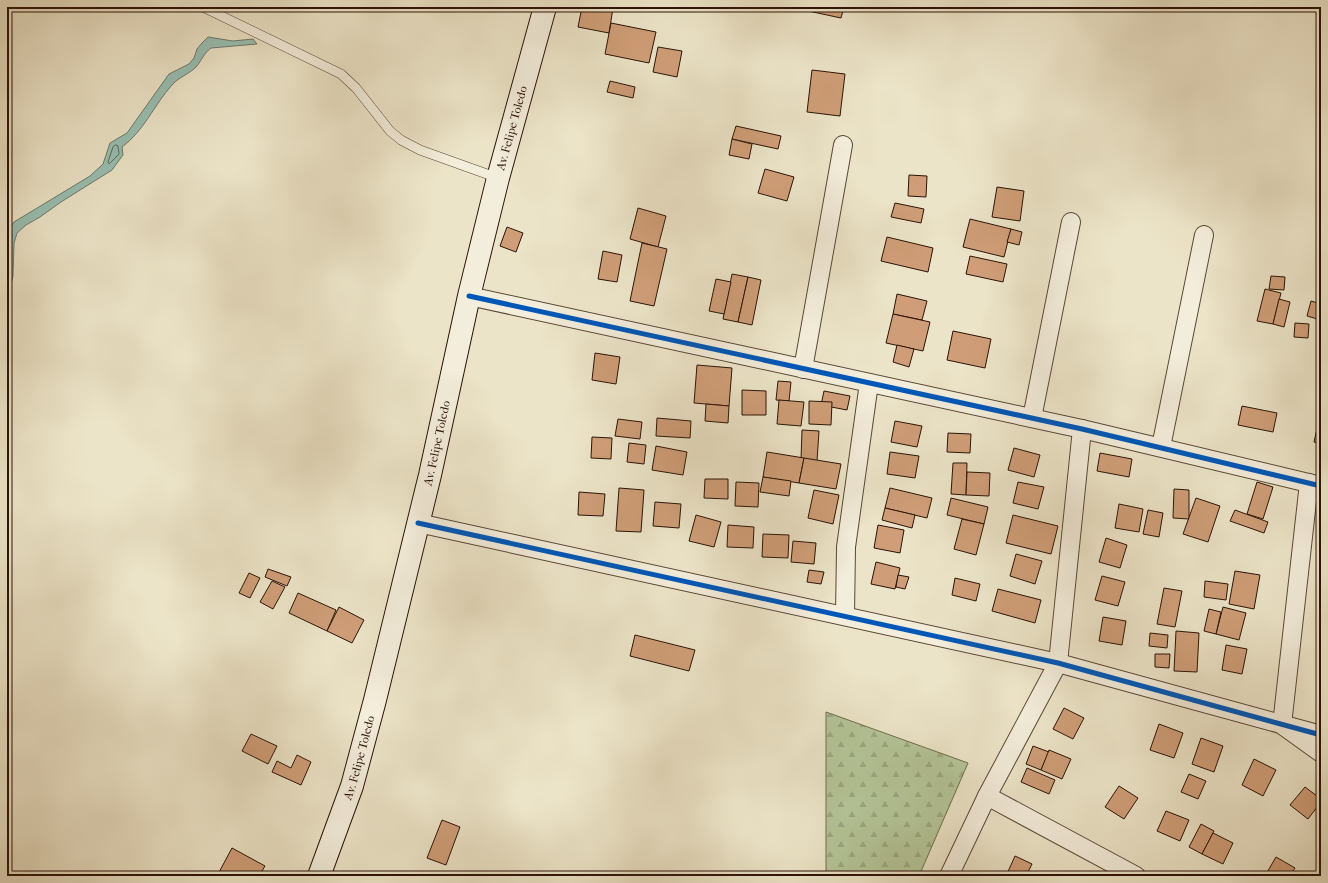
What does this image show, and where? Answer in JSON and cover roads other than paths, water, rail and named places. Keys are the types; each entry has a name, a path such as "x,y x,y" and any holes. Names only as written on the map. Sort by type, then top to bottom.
{"main road":[{"name":"Av. Felipe Toledo","path":"319,876 352,786 375,700 418,523 469,296 498,178 545,7"}],"street":[{"path":"803,369 843,145"},
{"path":"1032,418 1071,222"},
{"path":"1161,447 1204,235"},
{"path":"469,296 1082,429 1315,485 1282,725"},
{"path":"845,616 846,547 869,383"},
{"path":"949,876 987,796 1058,663 1082,429"},
{"path":"418,523 1058,663 1321,735"},
{"path":"1282,725 1321,753"},
{"path":"987,796 1136,876"}],"lane":[{"path":"203,7 341,74 356,88 390,131 401,140 420,150 498,178"}],"water":[{"path":"208,37 233,41 253,39 257,44 211,48 196,67 175,82 143,126 130,141 122,147 123,155 112,170 26,225 17,233 14,243 13,276 7,301 7,232 14,222 90,176 103,164 110,143 127,133 169,74 189,64 194,58 197,49"}]}
